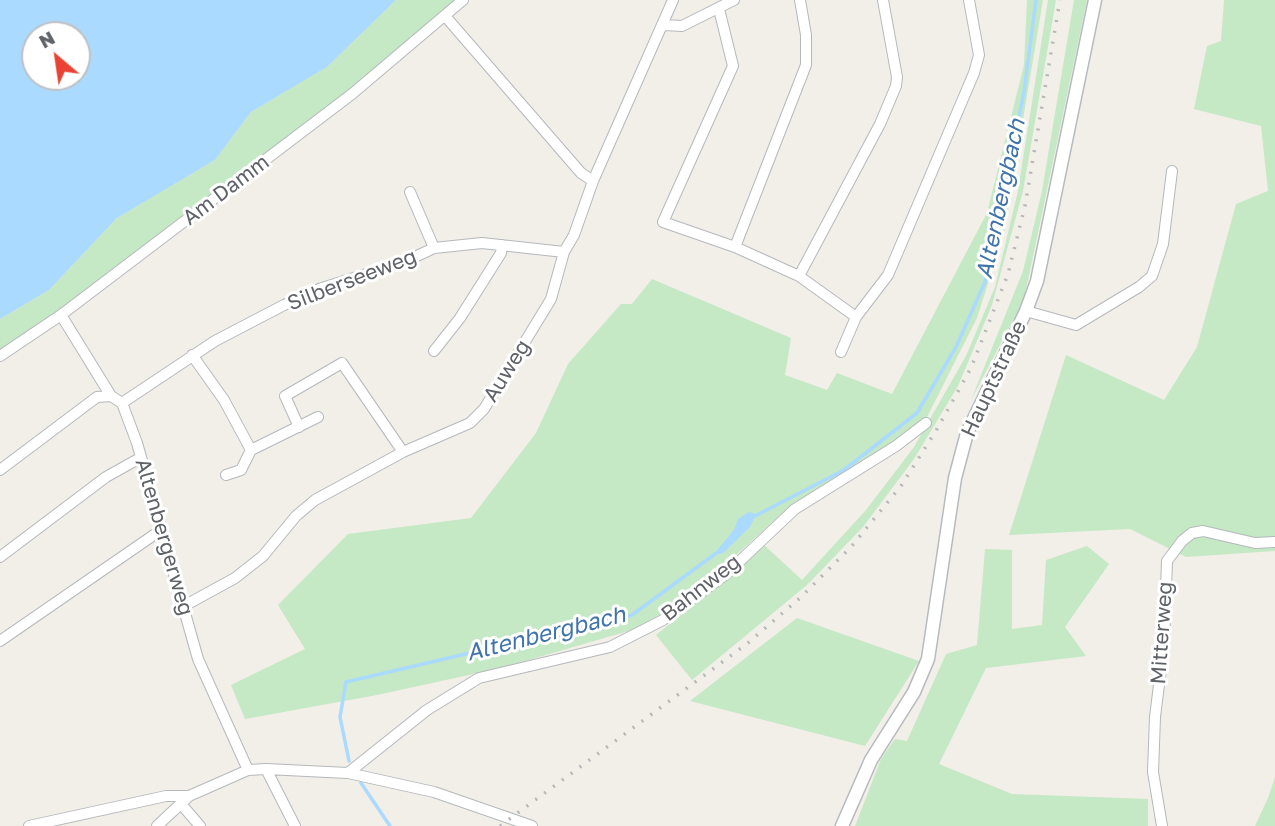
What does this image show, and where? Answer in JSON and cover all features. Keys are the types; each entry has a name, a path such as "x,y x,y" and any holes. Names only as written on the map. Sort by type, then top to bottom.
{"main road":[{"name":"Hauptstraße","path":"842,826 871,760 914,692 928,659 953,489 967,433 1026,311 1045,251 1095,0"}],"street":[{"name":"Am Damm","path":"0,356 61,315 352,94 463,0"},
{"name":"Auweg","path":"184,606 235,578 262,556 296,516 315,500 403,452 470,423 484,409 551,299 564,253 574,234 593,181 673,0"},
{"path":"664,25 682,26 734,0"},
{"path":"735,247 806,65 806,36 800,0"},
{"path":"799,276 880,124 896,86 897,77 883,0"},
{"path":"841,352 856,317 888,275 974,73 978,47 969,0"},
{"path":"719,9 733,66 663,222 735,247 799,276 856,317"},
{"path":"445,16 582,173 593,181"},
{"path":"1026,311 1076,324 1139,287 1152,276 1163,244 1172,172"},
{"path":"410,192 434,248"},
{"name":"Silberseeweg","path":"122,403 192,355 307,294 434,248 467,242 564,253"},
{"path":"434,351 460,318 501,253 502,245"},
{"path":"61,315 111,396 122,403"},
{"path":"192,355 224,400 251,450"},
{"path":"299,427 285,396 342,363 403,452"},
{"path":"0,470 97,397 111,396"},
{"name":"Altenbergerweg","path":"122,403 198,659 248,770"},
{"path":"226,475 241,470 251,450 318,417"},
{"name":"Bahnweg","path":"348,774 427,710 479,678 610,647 663,620 725,575 795,509 896,446 926,423"},
{"path":"0,557 106,477 140,458"},
{"path":"0,641 161,530"},
{"name":"Mitterweg","path":"1162,826 1153,772 1155,717 1164,645 1167,561 1182,541 1192,533 1203,531 1255,543 1275,542"},
{"path":"265,769 295,826"},
{"path":"157,826 189,796 248,770 265,769 348,774 434,792 496,811 532,826"},
{"path":"29,826 166,796 189,796"},
{"path":"181,804 200,826"}],"green space":[{"path":"396,0 455,0 377,69 59,310 0,351 0,319 49,290 117,218 215,160 251,112 327,67"},
{"path":"1027,0 1043,0 1004,233 977,318 926,419 856,470 780,515 688,599 632,630 501,668 377,695 245,719 231,685 305,649 278,605 348,534 471,518 536,433 568,364 621,304 632,304 652,279 791,338 785,375 827,390 837,373 892,394 987,213 1024,65"},
{"path":"1048,0 1056,0 1023,191 992,305 958,386 914,459 863,527 807,585 692,680 656,635 725,580 762,543 802,580 866,510 914,447 966,356 995,287 1018,191"},
{"path":"1074,0 1087,0 1024,299 971,400 1023,271 1042,191"},
{"path":"1224,0 1275,0 1275,551 1186,557 1130,529 1009,535 1066,355 1164,400 1197,347 1236,204 1268,191 1261,126 1194,109 1207,46 1221,41"},
{"path":"1087,546 1109,564 1065,627 1086,656 986,668 939,764 1012,794 1148,799 1148,826 855,826 881,759 895,739 907,741 946,654 977,645 985,549 1012,550 1012,629 1042,625 1046,560"},
{"path":"797,618 919,661 865,746 690,701"},
{"path":"1275,777 1275,826 1255,826 1268,798"}],"water":[{"path":"0,0 396,0 327,67 251,112 215,160 117,218 49,290 0,319"},
{"path":"749,512 756,514 750,527 723,553 713,555 734,530 738,519"}],"waterway":[{"name":"Altenbergbach","path":"753,517 844,470 917,413 956,347 985,282 1024,92 1036,0"},
{"name":"Altenbergbach","path":"349,761 340,717 346,682 632,615 715,554"},
{"name":"Altenbergbach","path":"361,783 390,826"}],"railway":[{"path":"500,826 748,643 801,597 851,547 901,486 971,368 1008,274 1025,206 1060,0"}]}
